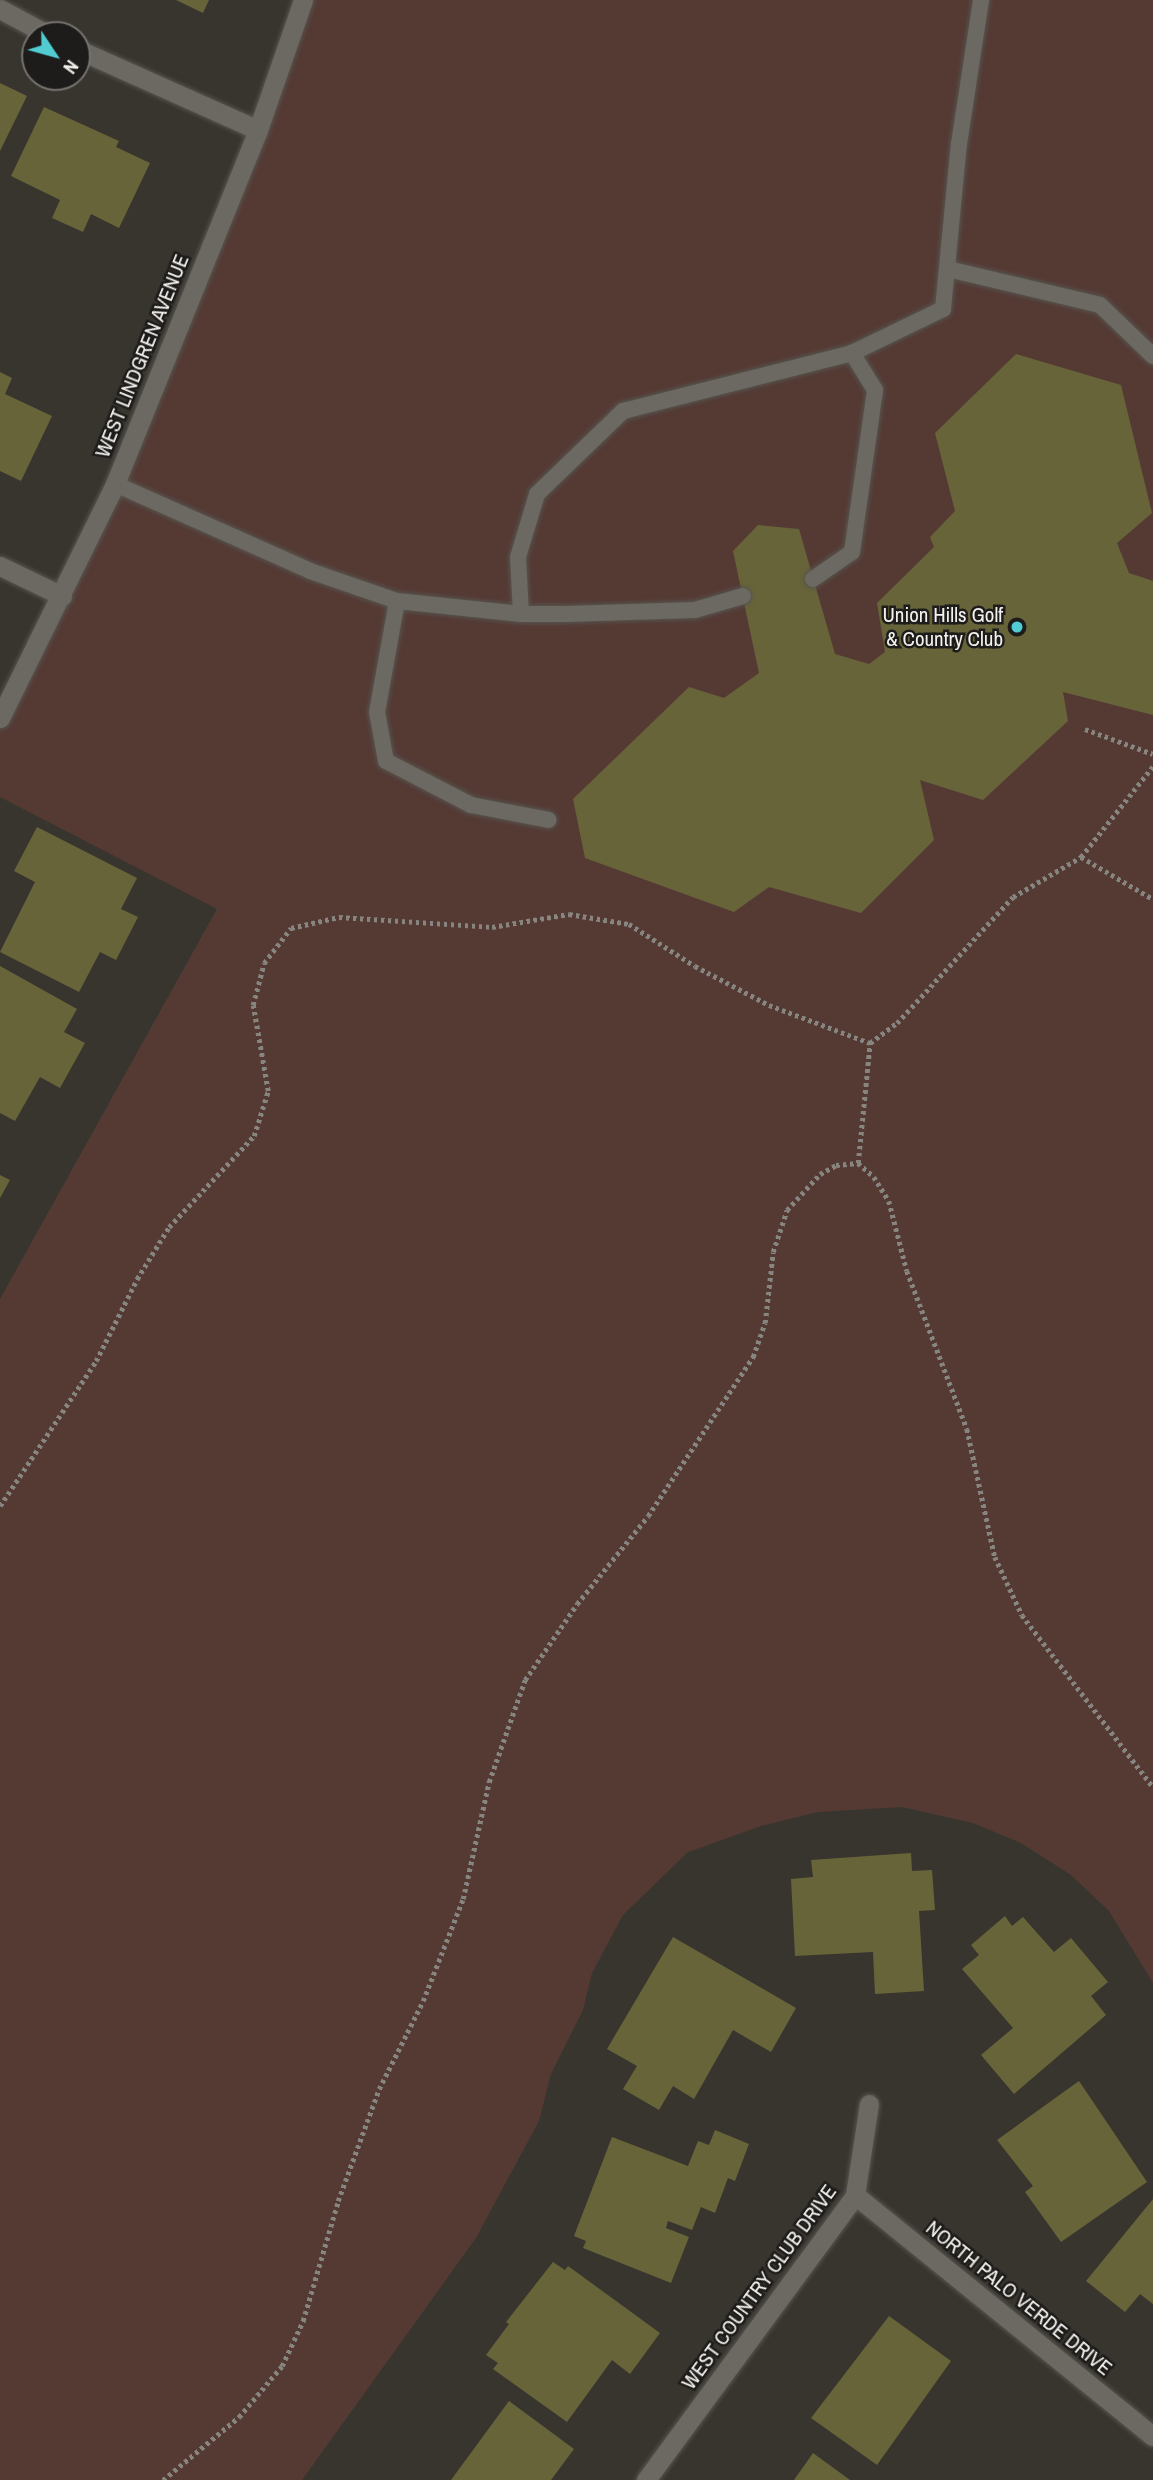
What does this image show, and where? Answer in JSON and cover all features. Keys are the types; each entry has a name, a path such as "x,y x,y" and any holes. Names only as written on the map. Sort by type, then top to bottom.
{"street":[{"name":"WEST LINDGREN AVENUE","path":"0,718 115,484 258,130 303,0"},
{"path":"0,9 22,21"},
{"path":"91,55 258,130"},
{"path":"0,566 62,596"},
{"name":"WEST COUNTRY CLUB DRIVE","path":"646,2480 855,2195 869,2104"},
{"name":"NORTH PALO VERDE DRIVE","path":"855,2195 1153,2436"}],"lane":[{"path":"521,614 518,557 537,494 623,411 852,353 943,309 959,144 981,0"},
{"path":"948,269 1101,305 1153,356"},
{"path":"813,579 852,552 875,390 852,353"},
{"path":"115,484 310,570 397,601 521,614 695,610 743,596"},
{"path":"397,601 377,712 386,761 471,805 549,820"}],"path":[{"path":"1085,729 1153,754"},
{"path":"858,1163 870,1043 897,1023 1013,897 1081,857 1153,766"},
{"path":"1081,857 1153,900"},
{"path":"0,1506 96,1361 136,1279 169,1227 254,1136 268,1091 253,1005 264,963 291,928 339,917 492,927 569,914 629,924 695,967 769,1005 870,1043"},
{"path":"163,2480 239,2417 282,2367 303,2321 338,2201 379,2089 423,2001 463,1899 489,1782 525,1680 577,1604 648,1516 753,1357 765,1322 773,1252 787,1210 820,1174 836,1165 858,1163 874,1177 889,1201 907,1271 967,1429 995,1558 1022,1615 1153,1787"}],"shaded area":[{"path":"303,0 1153,0 1153,1983 1109,1911 1071,1875 1021,1843 973,1823 902,1807 818,1812 761,1826 688,1852 623,1915 592,1973 583,2010 551,2074 539,2121 476,2238 302,2480 0,2480 0,1299 217,909 0,797 0,718 62,596"}],"building":[{"path":"176,0 209,0 203,13"},
{"path":"0,83 27,96 0,151"},
{"path":"44,107 119,141 116,147 150,163 119,228 91,214 83,232 52,218 60,200 11,176"},
{"name":"Union Hills Golf & Country Club","path":"1016,354 1121,385 1152,513 1117,543 1129,573 1153,581 1153,715 1063,692 1068,721 983,800 920,780 934,840 861,913 769,887 734,912 585,858 573,799 689,687 724,698 759,673 733,551 758,525 799,529 835,654 869,664 885,652 877,603 934,547 930,537 955,511 935,433"},
{"path":"0,372 12,378 5,394 52,416 21,481 0,471"},
{"path":"37,827 137,878 121,909 138,917 116,960 100,952 79,992 0,952 35,882 14,871"},
{"path":"0,966 77,1009 64,1032 85,1043 60,1088 40,1077 15,1121 0,1113"},
{"path":"0,1175 10,1180 0,1198"},
{"path":"911,1853 912,1871 932,1870 935,1910 919,1911 924,1991 875,1994 873,1952 795,1956 791,1879 813,1877 811,1860"},
{"path":"1005,1916 1012,1926 1023,1917 1054,1952 1071,1938 1108,1982 1091,1996 1106,2015 1014,2094 981,2055 1013,2028 962,1969 979,1955 971,1945"},
{"path":"673,1937 796,2008 771,2052 733,2030 694,2099 673,2086 659,2110 623,2089 637,2066 607,2049"},
{"path":"1079,2081 1147,2182 1061,2242 1025,2192 1033,2186 997,2140"},
{"path":"715,2130 749,2144 735,2181 728,2178 715,2213 701,2207 692,2230 668,2221 666,2228 689,2237 671,2283 583,2248 586,2241 574,2236 612,2137 688,2166 698,2141 709,2145"},
{"path":"1153,2199 1153,2304 1140,2294 1125,2312 1086,2281"},
{"path":"553,2262 565,2270 568,2266 660,2333 630,2374 612,2360 567,2422 493,2369 498,2363 486,2355 509,2324 506,2322"},
{"path":"889,2316 951,2361 877,2465 811,2418"},
{"path":"509,2401 574,2449 551,2480 451,2480"},
{"path":"813,2453 850,2480 794,2480"}],"place":[{"name":"Union Hills Golf & Country Club","path":"1017,627"}]}
